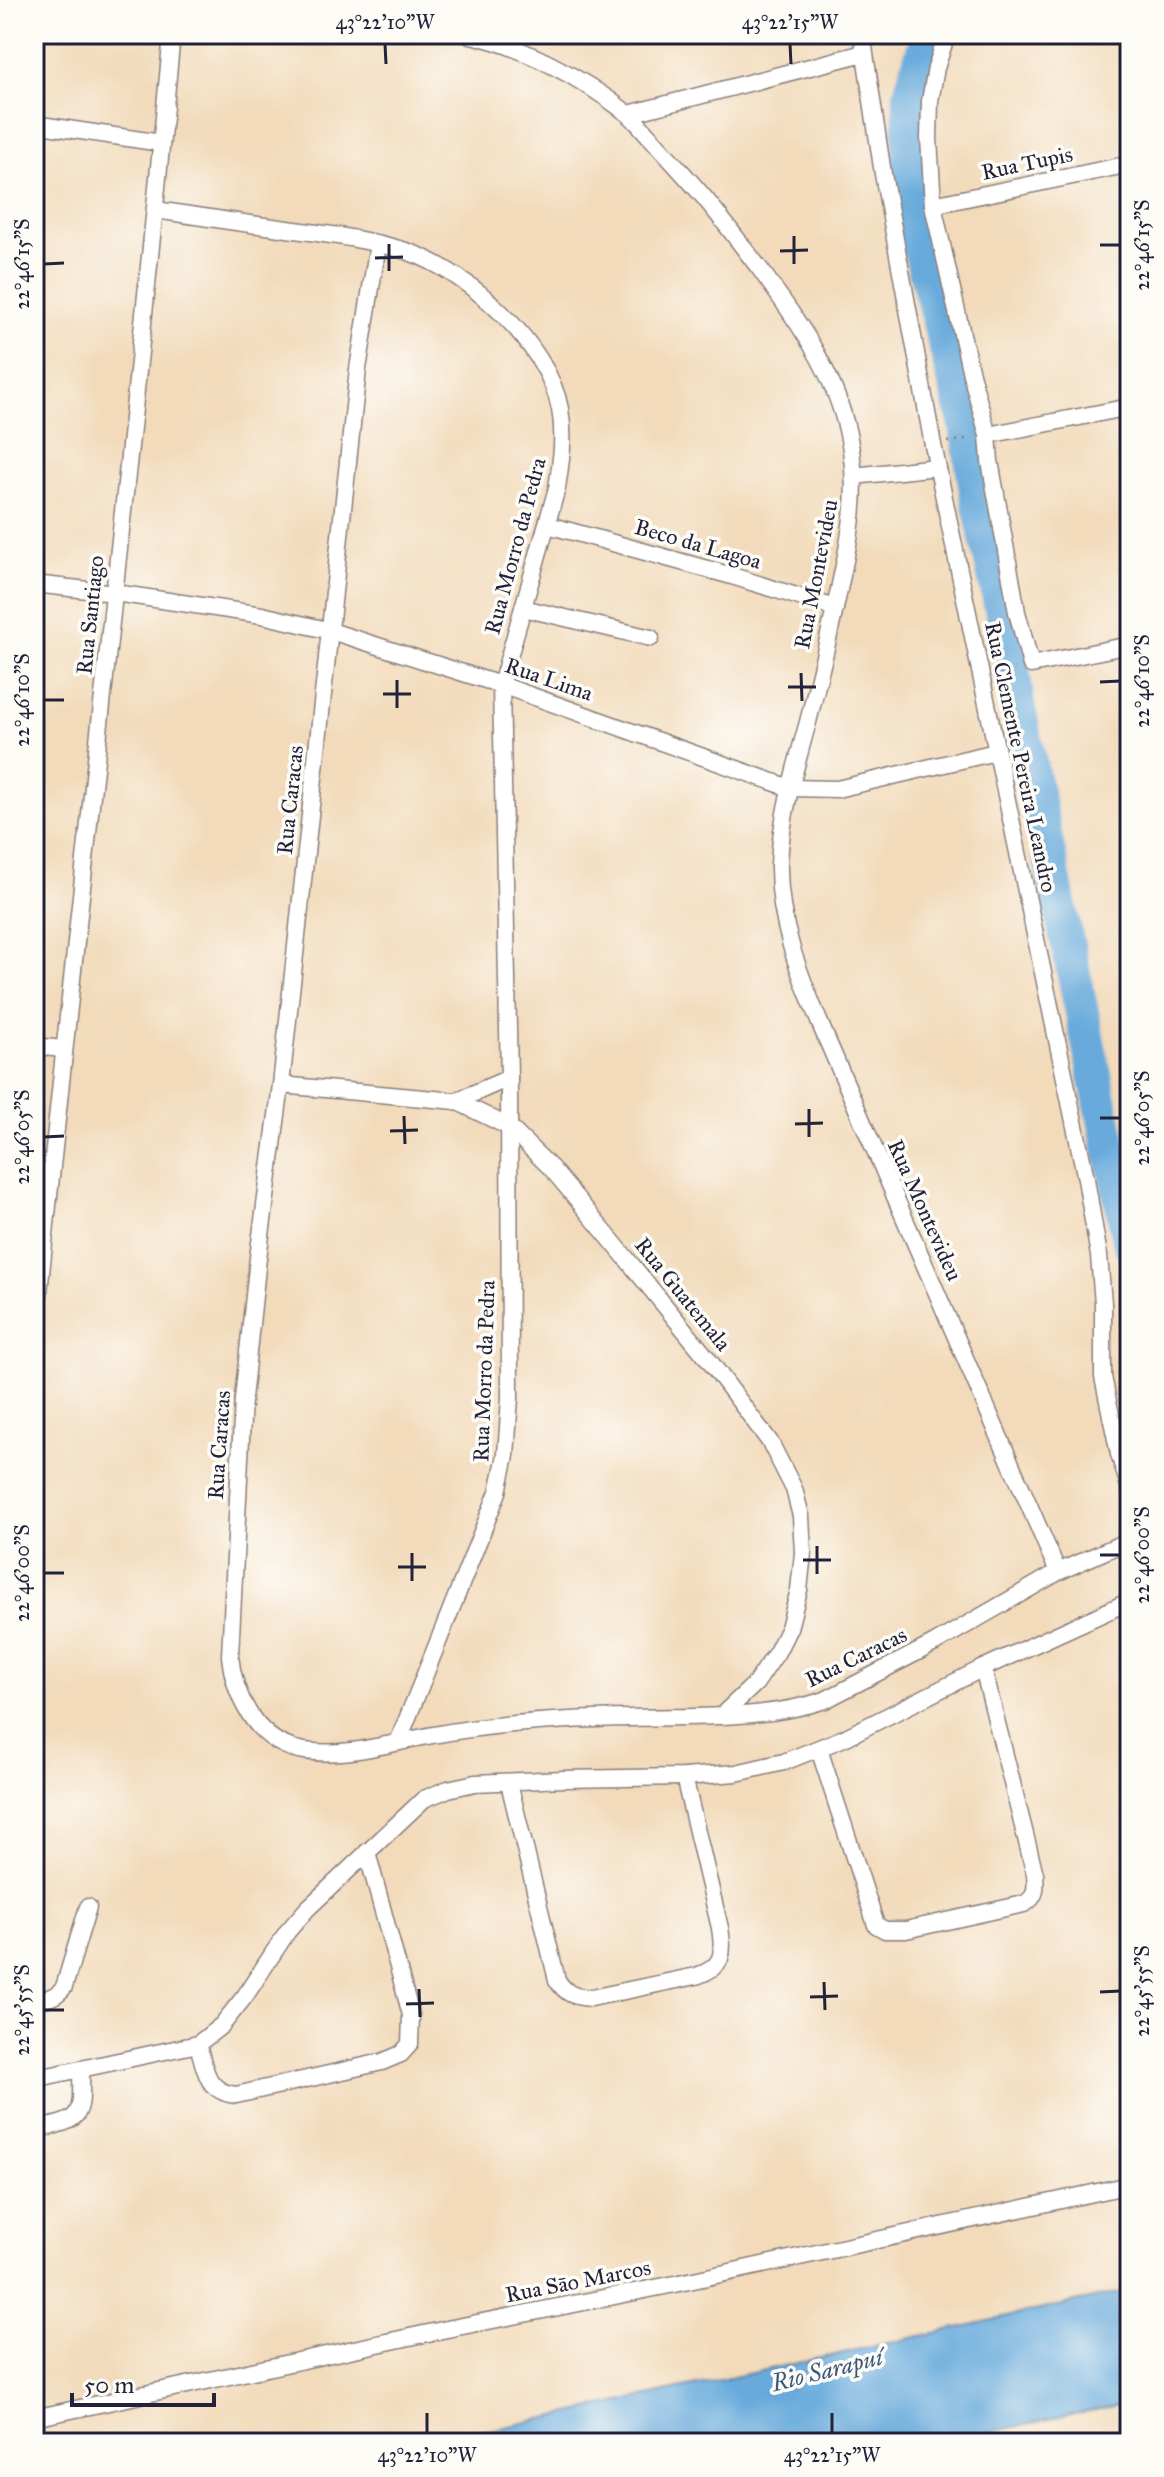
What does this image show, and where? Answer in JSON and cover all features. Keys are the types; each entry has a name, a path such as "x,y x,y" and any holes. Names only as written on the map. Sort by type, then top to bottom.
{"street":[{"name":"Rua Santiago","path":"34,1343 63,1049 156,210 172,34"},
{"name":"Rua Montevideu","path":"466,34 485,38 563,70 629,114 715,209 819,354 842,414 851,446 854,476 850,535 782,829 779,866 787,937 795,965 1058,1572"},
{"name":"Rua Clemente Pereira Leandro","path":"862,34 883,174 937,467 1086,1179 1101,1272 1103,1377 1119,1454 1130,1489"},
{"path":"947,34 930,101 933,205 985,435 1028,666 1130,645"},
{"path":"629,114 864,53"},
{"path":"34,124 161,143"},
{"name":"Rua Tupis","path":"933,205 1130,164"},
{"name":"Rua Morro da Pedra","path":"156,210 378,244 410,253 437,266 487,299 523,336 537,354 560,407 562,460 548,525 501,685 509,1078 510,1398 506,1455 498,1492 398,1742"},
{"name":"Rua Caracas","path":"378,244 358,369 281,1085 243,1399 230,1636 232,1676 244,1707 275,1740 294,1749 336,1752 463,1730 529,1723 599,1718 721,1716 805,1706 825,1700 935,1643 1058,1572 1130,1540"},
{"path":"985,435 1130,407"},
{"path":"854,476 937,467"},
{"name":"Beco da Lagoa","path":"548,525 835,608"},
{"name":"Rua Lima","path":"34,584 262,615 331,631 501,685 790,788 837,789 996,752"},
{"path":"523,608 651,638"},
{"path":"34,1046 63,1049"},
{"path":"456,1101 509,1078"},
{"name":"Rua Guatemala","path":"281,1085 456,1101 509,1127 551,1168 708,1359 770,1442 794,1489 801,1516 803,1553 799,1590 789,1628 777,1652 756,1683 721,1716"},
{"path":"34,2079 198,2044 222,2025 287,1932 307,1909 424,1799 475,1783 684,1777 747,1771 784,1762 819,1749 983,1668 1130,1601"},
{"path":"819,1749 876,1925 895,1932 1024,1904 1032,1900 1036,1893 1035,1874 983,1668"},
{"path":"509,1783 557,1980 565,1992 591,1998 696,1976 710,1972 719,1963 722,1945 720,1928 684,1777"},
{"path":"198,2044 213,2087 236,2095 382,2062 401,2054 410,2044 411,2015 367,1852"},
{"path":"34,2000 58,1994 64,1987 88,1907"},
{"path":"34,2130 69,2121 78,2114 81,2069"},
{"name":"Rua Sāo Marcos","path":"34,2418 1130,2185"}],"path":[{"path":"941,443 985,435"},
{"path":"991,673 1028,666"}],"water":[{"name":"Rio Sarapuí","path":"1130,2290 1130,2403 937,2443 432,2443"}],"waterway":[{"path":"928,34 910,94 909,209 966,425 1018,705 1130,1244"}]}
